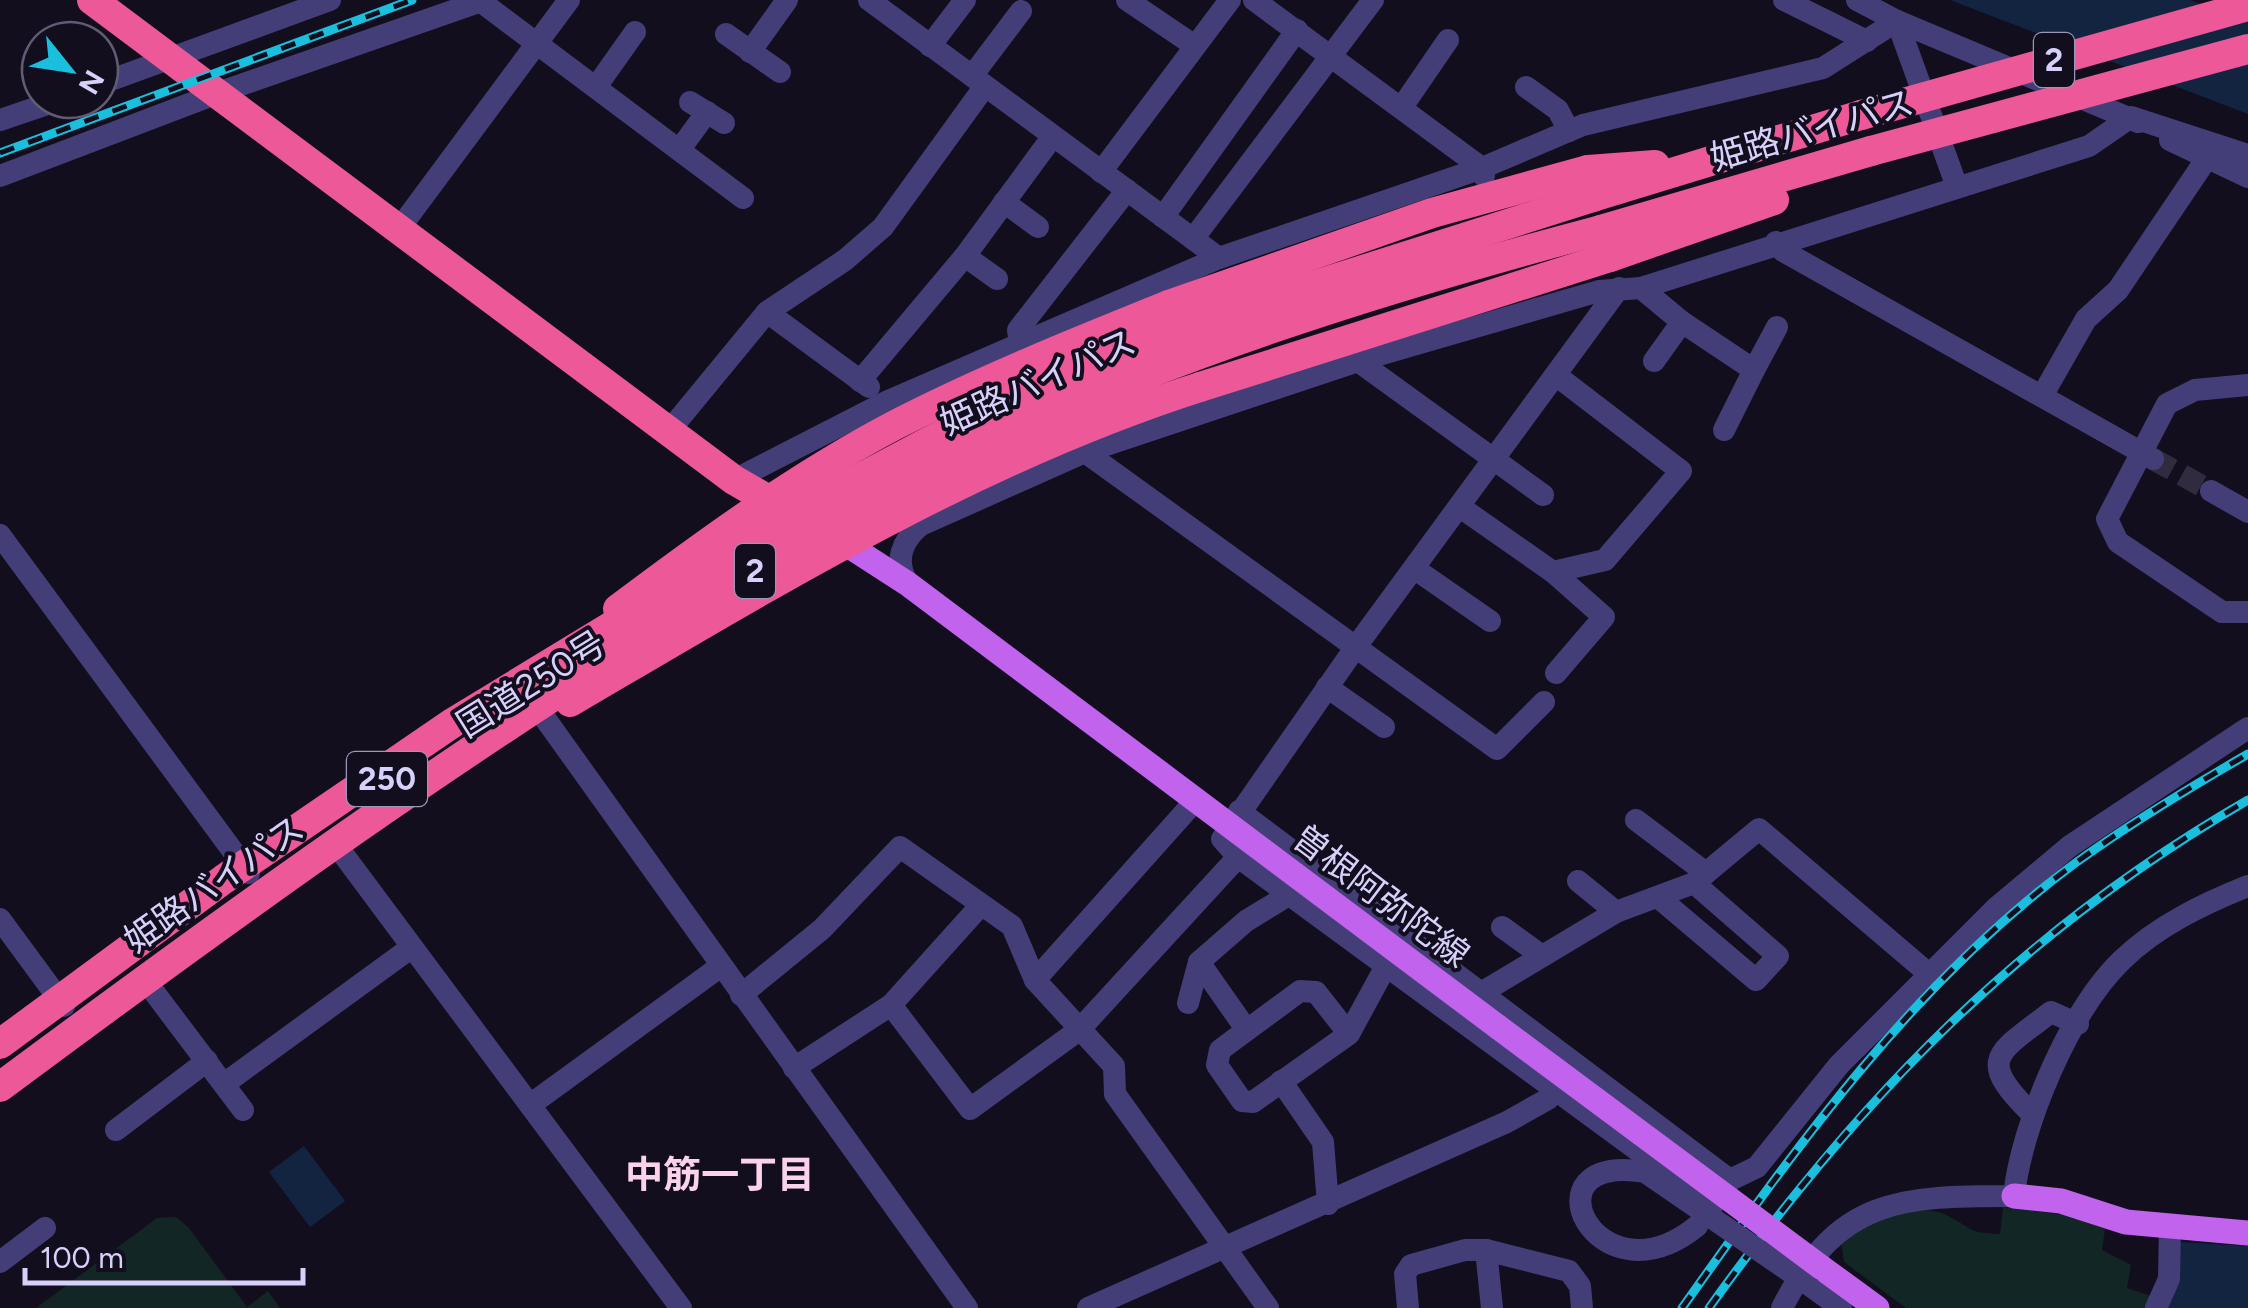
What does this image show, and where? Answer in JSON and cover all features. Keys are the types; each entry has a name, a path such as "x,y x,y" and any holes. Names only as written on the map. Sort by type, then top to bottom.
{"highway":[{"path":"92,0 734,480 843,542"},
{"name":"姫路バイパス","path":"0,1044 224,879 454,722 851,483 964,423 1204,322 1436,243 1591,183 1707,160 2248,6"},
{"name":"2","path":"1606,243 2248,49"},
{"name":"国道250号","path":"0,1053 249,873 459,730 676,565 894,426 1029,361 1169,304 1432,212 1591,183"},
{"name":"姫路バイパス","path":"0,1087 212,929 567,684 826,528 963,454 1192,354 1481,262 1606,243"},
{"name":"国道250号","path":"0,1087 340,850 544,717 843,542 917,517 999,478 1110,416 1606,243"}],"main road":[{"name":"曽根阿弥陀線","path":"843,542 908,584 1195,801 1233,818 1815,1276 1877,1308"},
{"path":"2014,1196 2061,1201 2126,1222 2248,1233"}],"street":[{"path":"120,76 330,0"},
{"path":"399,230 569,0"},
{"path":"750,52 788,0"},
{"path":"930,46 964,0"},
{"path":"1127,0 1196,46"},
{"path":"1101,172 1230,0"},
{"path":"1193,239 1373,0"},
{"path":"1784,0 1867,42"},
{"path":"1858,0 1897,21 2131,117 2248,177"},
{"path":"0,176 218,93 482,1 743,198"},
{"path":"882,4 930,46 1219,258"},
{"path":"1270,4 1297,30 1482,168 1523,313"},
{"path":"669,431 767,312 845,260 883,227 1021,11"},
{"path":"734,480 888,401 1219,258 1482,168 1569,132 1823,68 1897,21"},
{"path":"1897,21 1957,188"},
{"path":"1163,217 1297,30"},
{"path":"596,87 635,32"},
{"path":"726,34 780,72"},
{"path":"1402,107 1448,40"},
{"path":"1526,87 1558,110 1569,132"},
{"path":"680,149 707,112"},
{"path":"908,584 901,555 917,517 999,478 1358,361 1523,313 1630,288 1957,188 2089,146 2131,117 2165,124 2248,155"},
{"path":"860,381 965,256 1053,136"},
{"path":"2042,396 2086,319 2118,290 2207,158"},
{"path":"1020,344 1018,330 1126,190"},
{"path":"1004,202 1038,227"},
{"path":"1776,242 1783,250 2148,456"},
{"path":"965,256 998,279"},
{"path":"1630,288 1754,370"},
{"path":"1630,288 1557,376 1354,648 1233,818 1222,840 1238,857 1712,1205"},
{"path":"1020,344 1117,291"},
{"path":"767,312 888,401"},
{"path":"1654,360 1682,322"},
{"path":"1724,430 1777,327"},
{"path":"1358,361 1543,496"},
{"path":"1553,572 1606,560 1690,476 1557,376"},
{"path":"2248,385 2196,390 2167,404 2148,456 2107,518 2110,531 2126,548 2222,612 2248,612"},
{"path":"771,501 814,439"},
{"path":"1086,452 1497,749 1542,700"},
{"path":"2211,492 2248,512"},
{"path":"1460,506 1553,572 1604,617 1556,672"},
{"path":"0,535 249,873"},
{"path":"1415,569 1490,621"},
{"path":"1328,686 1384,727"},
{"path":"544,717 967,1308"},
{"path":"1654,1272 1673,1259 1730,1180 1757,1168 1839,1065 1996,908 2070,846 2248,728"},
{"path":"1035,980 1195,801"},
{"path":"1233,818 1482,993 1730,1180"},
{"path":"1636,820 1778,956 1756,980 1658,897"},
{"path":"1482,993 1616,912 1700,878 1759,829 1929,974"},
{"path":"742,994 822,929 900,847 1012,926 1035,980 1114,1066 1115,1094 1268,1308"},
{"path":"340,850 681,1308"},
{"path":"891,1005 970,1109 1079,1030 1238,857"},
{"path":"1578,880 1616,912"},
{"path":"1782,1308 1820,1250 1854,1218 1934,1196 2014,1196 2032,1114 2078,1024 2121,960 2182,916 2248,886"},
{"path":"1188,1003 1199,962 1246,921 1290,894"},
{"path":"794,1068 891,1005 982,905"},
{"path":"0,919 64,1006"},
{"path":"1502,927 1542,956"},
{"path":"224,1084 412,947"},
{"path":"1199,962 1246,1030"},
{"path":"1349,1034 1316,992 1300,990 1220,1050 1217,1065 1242,1101 1253,1102 1349,1034 1387,964"},
{"path":"530,1105 721,966"},
{"path":"148,984 243,1110"},
{"path":"2032,1114 2006,1088 1997,1074 1997,1060 2010,1043 2051,1012 2078,1024"},
{"path":"116,1130 207,1061"},
{"path":"1088,1308 1506,1122 1548,1099 1574,1063"},
{"path":"1281,1081 1323,1142 1328,1204"},
{"path":"1596,1263 1579,1227 1584,1198 1610,1174 1633,1170 1672,1186 1815,1276 1841,1308"},
{"path":"0,1262 45,1228"},
{"path":"2156,1308 2169,1280 2170,1228"},
{"path":"1408,1308 1405,1274 1411,1265 1464,1250 1486,1250 1569,1271 1580,1286 1582,1308"},
{"path":"1486,1250 1492,1308"}],"green space":[{"path":"2003,1207 2072,1216 2105,1229 2102,1250 2131,1265 2127,1288 2154,1297 2146,1308 1906,1308 1844,1262 1841,1242 1893,1215 1937,1212 1972,1230 2000,1234"},
{"path":"176,1217 189,1228 247,1307 268,1291 280,1308 36,1308 157,1218"}],"water":[{"path":"1950,0 2190,0 2248,21 2248,114"},
{"path":"304,1146 345,1201 310,1227 269,1172"},
{"path":"2178,1242 2248,1246 2248,1308 2164,1308"}],"tunnel":[{"path":"2153,459 2211,491"}],"railway":[{"path":"0,153 412,0"},
{"path":"1682,1308 1860,1070 1961,961 2074,864 2248,754"},
{"path":"1709,1308 1825,1158 1950,1024 2089,905 2248,800"}],"district":[{"name":"中筋一丁目","path":"720,1175"}]}
